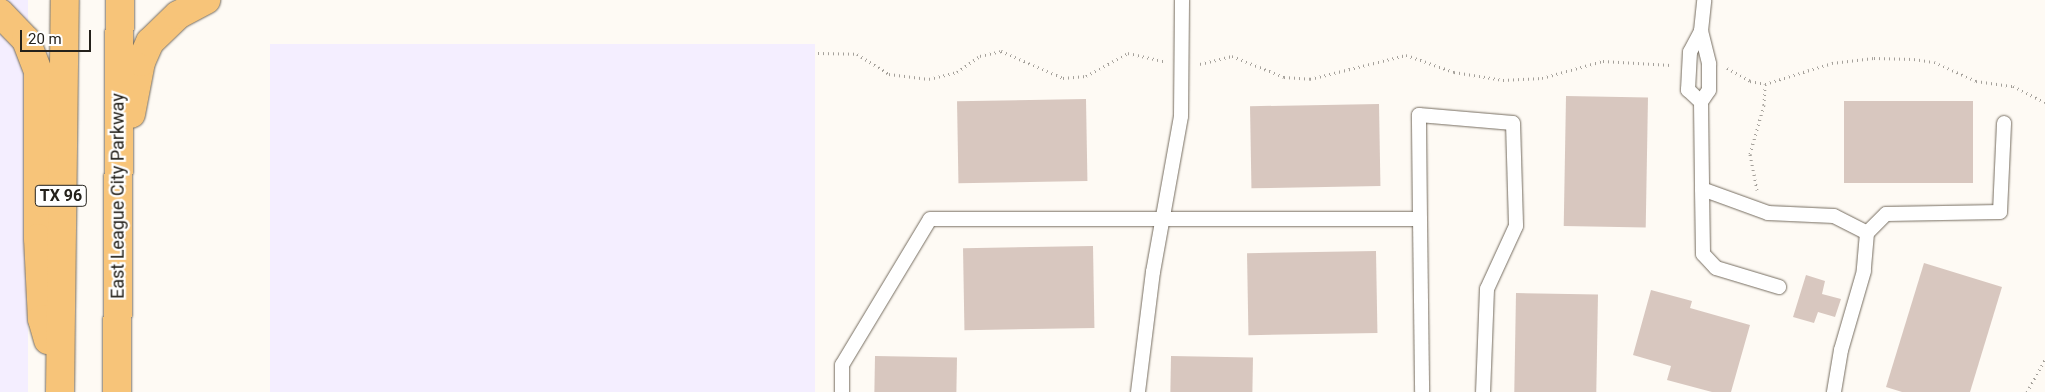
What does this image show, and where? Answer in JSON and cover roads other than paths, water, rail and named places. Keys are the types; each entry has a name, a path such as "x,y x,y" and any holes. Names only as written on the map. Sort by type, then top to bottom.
{"main road":[{"name":"TX 96","path":"60,385 64,0"},
{"name":"East League City Parkway","path":"117,392 120,0"},
{"path":"118,189 144,55 162,28 206,0"},
{"path":"0,13 26,40 38,72 42,319 60,385"}],"lane":[{"path":"1138,392 1180,116 1182,0"},
{"path":"1704,0 1701,30 1709,64 1709,90 1701,102 1703,254 1716,268 1780,287"},
{"path":"1701,30 1690,52 1688,90 1701,102"},
{"path":"1422,392 1419,115 1513,122 1516,226 1487,289 1484,392"},
{"path":"1834,392 1841,350 1864,271 1867,233 1886,214 2000,212 2004,123"},
{"path":"1702,189 1768,213 1834,216 1867,233"},
{"path":"842,392 842,365 930,219 1420,219"}]}
